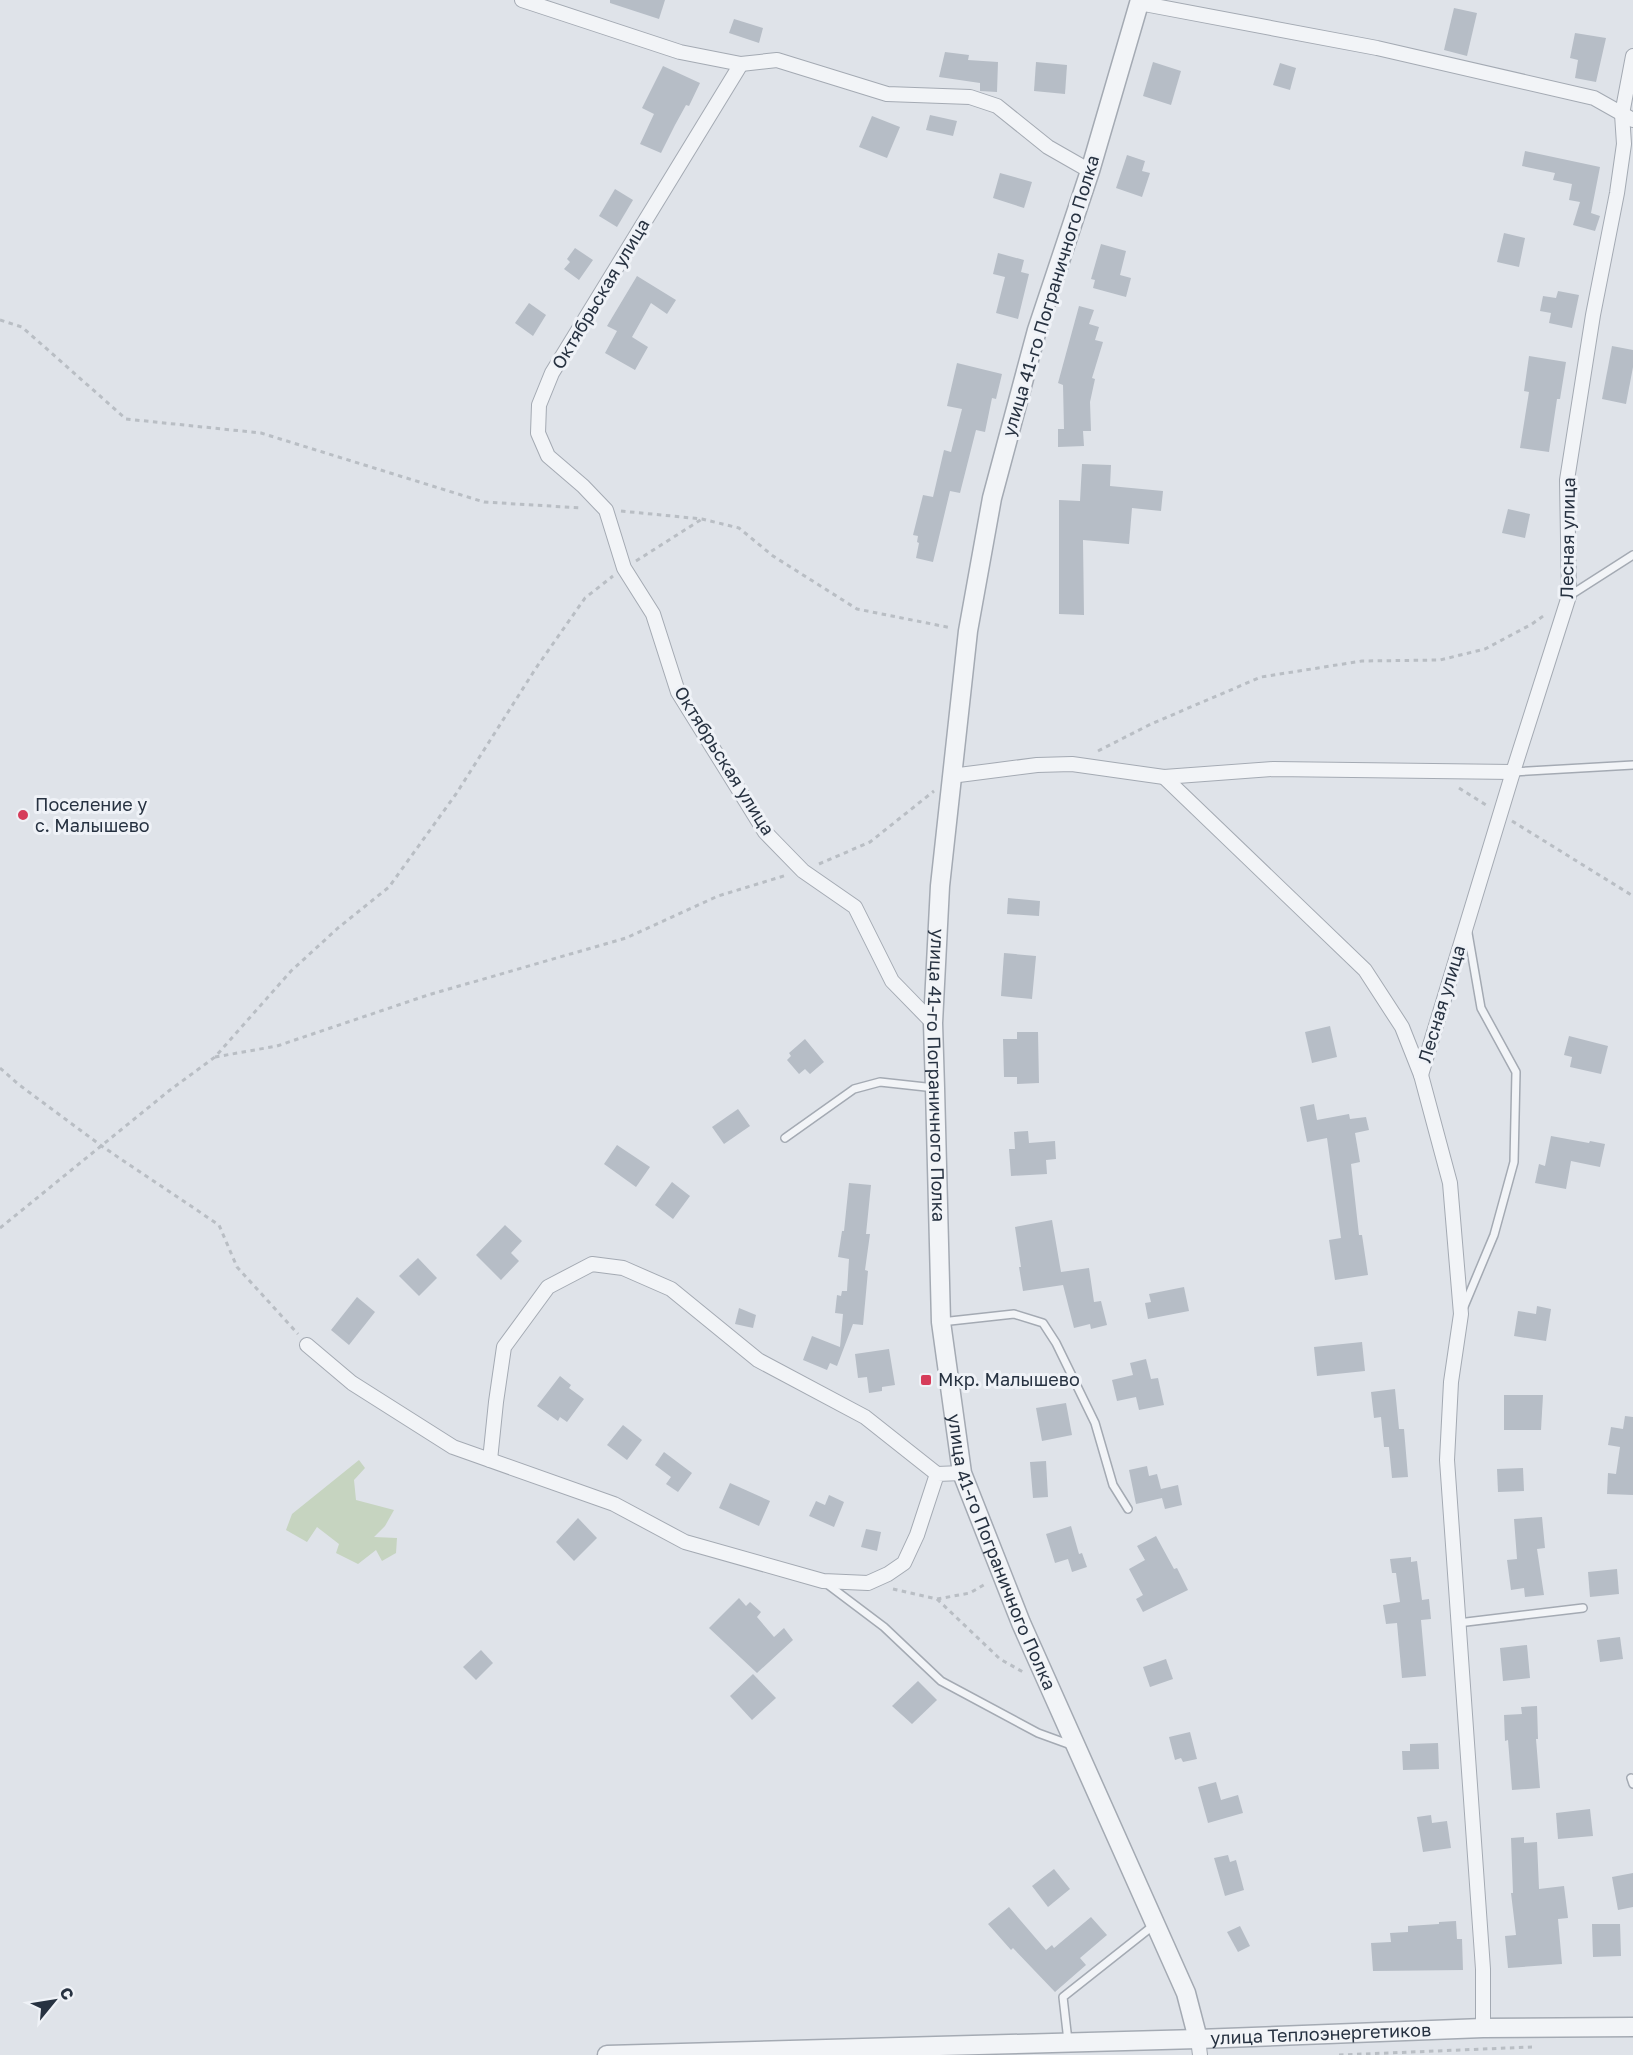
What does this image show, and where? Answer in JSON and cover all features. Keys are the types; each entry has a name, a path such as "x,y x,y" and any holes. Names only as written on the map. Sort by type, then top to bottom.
{"street":[{"path":"522,0 680,52 741,64 777,60 887,94 970,97 997,106 1048,147 1090,171"},
{"path":"1139,2 1389,51 1594,98 1628,117"},
{"name":"улица 41-го Пограничного Полка","path":"1139,2 1090,171 1037,330 992,498 969,632 940,886 933,1023 941,1322 962,1473 1001,1575 1048,1686 1123,1847 1186,1993 1199,2047"},
{"name":"Лесная улица","path":"1421,1075 1500,813 1569,596 1567,480 1593,315 1618,183 1628,117 1633,56"},
{"name":"Октябрьская улица","path":"741,64 552,373 539,405 538,433 548,456 583,486 606,510 624,568 653,614 678,692 765,832 803,871 855,906 892,981 933,1023"},
{"path":"951,776 1037,765 1072,764 1164,777 1273,769 1513,772"},
{"path":"1164,777 1365,970 1402,1027 1421,1075 1450,1184 1461,1314 1451,1382 1447,1460 1483,1969 1484,2028"},
{"path":"490,1460 504,1347 548,1287 592,1264 622,1268 671,1289 758,1360 866,1417 937,1474 962,1473"},
{"path":"307,1345 352,1383 453,1447 614,1504 685,1542 823,1581 868,1583 888,1574 904,1563 918,1535 937,1474"},
{"name":"улица Теплоэнергетиков","path":"610,2055 1068,2043 1199,2047 1484,2028 1633,2027"}],"lane":[{"path":"1569,596 1633,555"},
{"path":"1513,772 1633,765"},
{"path":"1461,1314 1494,1235 1514,1162 1516,1072 1481,1008 1467,925"},
{"path":"785,1138 854,1089 880,1082 935,1088"},
{"path":"941,1322 1014,1314 1043,1323 1056,1343 1095,1423 1113,1485 1128,1509"},
{"path":"823,1581 884,1628 941,1681 1038,1733 1075,1746"},
{"path":"1458,1623 1583,1608"},
{"path":"1068,2043 1063,1997 1156,1923"}],"path":[{"path":"0,320 22,327 126,419 261,433 484,502 702,519 739,528 773,556 856,609 969,632"},
{"path":"0,1228 103,1147 170,1090 215,1057 291,971 338,928 389,887 456,794 536,668 585,598 624,568 702,519"},
{"path":"1072,764 1151,724 1261,677 1362,662 1440,660 1485,649 1532,624 1569,596"},
{"path":"1429,770 1633,896"},
{"path":"215,1057 277,1046 428,995 626,938 717,896 803,871 870,842 951,776"},
{"path":"0,1068 103,1147 219,1225 237,1268 307,1345"},
{"path":"868,1583 937,1599 970,1593 1001,1575"},
{"path":"937,1599 1000,1659 1048,1686"},
{"path":"1339,2055 1539,2047"}],"green space":[{"path":"359,1460 365,1468 354,1480 356,1500 394,1510 385,1526 374,1537 397,1538 396,1553 382,1561 376,1550 358,1564 336,1553 339,1544 317,1527 307,1542 286,1530 292,1514"}],"building":[{"path":"610,0 665,0 659,19 610,3"},
{"path":"1454,8 1477,13 1467,56 1444,50"},
{"path":"734,19 763,28 759,43 729,33"},
{"path":"1575,33 1606,38 1596,82 1575,78 1578,60 1570,58"},
{"path":"945,52 969,55 968,60 998,62 997,92 980,91 980,83 939,77"},
{"path":"1036,62 1067,65 1065,94 1034,91"},
{"path":"1153,62 1181,71 1171,105 1143,96"},
{"path":"1280,63 1296,68 1290,90 1273,85"},
{"path":"663,66 700,83 661,153 640,144 654,114 642,108"},
{"path":"930,115 957,121 953,136 926,130"},
{"path":"872,116 900,127 887,158 859,147"},
{"path":"1525,151 1600,167 1591,213 1600,216 1595,231 1573,225 1580,202 1569,200 1572,184 1553,180 1555,173 1522,166"},
{"path":"1127,155 1145,161 1142,171 1150,173 1142,197 1116,188"},
{"path":"1000,173 1032,182 1024,208 993,198"},
{"path":"615,189 633,200 617,227 599,216"},
{"path":"1504,233 1525,238 1519,267 1497,262"},
{"path":"1101,244 1126,251 1120,275 1131,278 1126,297 1093,288 1095,280 1091,279"},
{"path":"575,248 593,260 579,280 564,269 570,262 567,259"},
{"path":"998,253 1024,260 1021,272 1029,274 1018,319 996,313 1005,277 993,274"},
{"path":"637,276 676,300 667,314 651,303 632,337 648,347 635,370 605,353 617,331 607,326"},
{"path":"1558,291 1579,295 1572,328 1549,323 1551,313 1540,311 1543,296 1556,298"},
{"path":"529,303 546,315 533,336 515,323"},
{"path":"1079,306 1094,310 1089,324 1099,327 1095,340 1103,342 1092,378 1095,379 1090,402 1091,431 1083,431 1084,446 1058,447 1058,429 1064,429 1063,385 1058,383"},
{"path":"1612,346 1633,350 1633,367 1626,404 1602,399"},
{"path":"1529,356 1566,362 1560,399 1557,399 1549,452 1520,448 1529,392 1524,391"},
{"path":"957,363 1002,374 996,399 992,398 985,432 976,430 960,493 950,491 933,562 916,558 919,543 917,542 918,536 913,535 923,495 933,497 944,450 951,452 962,409 947,406"},
{"path":"1082,464 1111,465 1110,486 1163,491 1161,511 1132,508 1129,544 1083,540 1084,615 1059,614 1059,500 1080,501"},
{"path":"1508,509 1530,514 1525,538 1502,533"},
{"path":"1008,898 1040,901 1039,916 1007,914"},
{"path":"1004,953 1036,956 1032,999 1001,996"},
{"path":"1330,1026 1337,1057 1312,1063 1305,1032"},
{"path":"1017,1032 1038,1032 1039,1083 1017,1084 1017,1077 1004,1077 1003,1039 1017,1039"},
{"path":"1569,1036 1608,1046 1601,1074 1570,1067 1572,1057 1564,1055"},
{"path":"805,1039 824,1062 810,1074 805,1069 799,1074 787,1060 791,1056 789,1053"},
{"path":"1314,1104 1317,1120 1349,1114 1350,1119 1366,1117 1369,1130 1355,1133 1360,1162 1351,1164 1359,1235 1362,1235 1368,1275 1335,1280 1329,1240 1341,1238 1327,1138 1307,1142 1300,1107"},
{"path":"738,1109 750,1126 724,1144 712,1127"},
{"path":"1028,1131 1029,1143 1055,1141 1056,1159 1046,1160 1047,1174 1011,1176 1009,1149 1015,1149 1014,1132"},
{"path":"1551,1136 1605,1144 1600,1167 1571,1161 1566,1189 1535,1183 1539,1164 1545,1166"},
{"path":"617,1145 650,1167 636,1187 604,1164"},
{"path":"672,1182 690,1196 673,1219 655,1205"},
{"path":"849,1183 871,1185 866,1234 870,1234 865,1270 868,1271 863,1325 853,1324 837,1366 830,1363 827,1370 803,1360 812,1336 840,1347 843,1314 835,1313 837,1295 841,1296 842,1291 847,1291 849,1259 838,1257 842,1231 844,1231"},
{"path":"1052,1220 1061,1272 1089,1268 1094,1302 1101,1301 1107,1325 1091,1329 1090,1324 1074,1328 1063,1285 1023,1291 1015,1227"},
{"path":"505,1225 522,1241 511,1253 519,1261 501,1280 476,1255"},
{"path":"418,1258 437,1278 419,1296 399,1276"},
{"path":"1184,1287 1189,1311 1148,1319 1145,1303 1151,1302 1149,1294"},
{"path":"357,1297 375,1312 349,1345 331,1330"},
{"path":"1537,1306 1551,1309 1546,1341 1514,1336 1518,1311 1536,1314"},
{"path":"739,1308 756,1315 753,1328 735,1324"},
{"path":"1362,1342 1365,1371 1317,1376 1314,1347"},
{"path":"889,1349 895,1385 882,1387 882,1391 869,1393 867,1377 858,1378 855,1354"},
{"path":"1146,1359 1151,1379 1158,1378 1164,1405 1139,1410 1136,1397 1117,1401 1112,1380 1133,1375 1130,1363"},
{"path":"560,1376 571,1385 569,1388 584,1399 567,1422 560,1417 558,1421 537,1406"},
{"path":"1395,1389 1399,1429 1404,1429 1408,1477 1392,1478 1389,1447 1384,1447 1381,1417 1374,1418 1371,1392"},
{"path":"1504,1395 1543,1395 1541,1430 1504,1430"},
{"path":"1066,1403 1072,1435 1042,1441 1036,1408"},
{"path":"1625,1416 1633,1417 1633,1495 1607,1494 1608,1473 1616,1474 1620,1447 1608,1445 1611,1427 1623,1429"},
{"path":"623,1425 642,1440 627,1460 607,1445"},
{"path":"664,1452 692,1473 678,1492 666,1484 671,1477 655,1465"},
{"path":"1046,1461 1048,1497 1033,1498 1030,1462"},
{"path":"1147,1466 1149,1476 1157,1474 1161,1489 1178,1485 1182,1505 1165,1509 1162,1498 1136,1504 1129,1470"},
{"path":"1523,1468 1524,1491 1498,1492 1497,1469"},
{"path":"730,1483 770,1501 759,1526 719,1508"},
{"path":"829,1495 844,1502 834,1527 809,1516 816,1501 825,1505"},
{"path":"1542,1517 1545,1548 1537,1549 1544,1595 1525,1597 1524,1588 1511,1590 1507,1560 1517,1559 1514,1519"},
{"path":"578,1518 597,1538 574,1561 556,1542"},
{"path":"1071,1526 1079,1554 1082,1553 1087,1567 1072,1572 1068,1559 1055,1563 1046,1534"},
{"path":"866,1529 881,1532 877,1551 861,1547"},
{"path":"1156,1536 1188,1590 1143,1612 1136,1599 1143,1595 1129,1569 1145,1560 1137,1546"},
{"path":"1411,1557 1411,1562 1417,1561 1422,1600 1429,1599 1431,1619 1421,1620 1426,1676 1402,1678 1397,1623 1386,1624 1383,1605 1400,1602 1396,1573 1392,1573 1390,1559"},
{"path":"1617,1569 1619,1594 1590,1597 1588,1572"},
{"path":"739,1598 746,1606 750,1602 761,1612 757,1617 774,1637 784,1628 793,1640 757,1673 709,1628"},
{"path":"1620,1637 1623,1659 1600,1662 1597,1640"},
{"path":"1527,1645 1530,1678 1503,1681 1500,1648"},
{"path":"481,1650 493,1663 476,1680 463,1667"},
{"path":"1166,1659 1173,1679 1150,1687 1143,1667"},
{"path":"753,1674 776,1698 752,1720 730,1696"},
{"path":"918,1681 937,1700 912,1724 892,1706"},
{"path":"1537,1706 1538,1739 1536,1739 1540,1788 1512,1790 1504,1715 1522,1714 1521,1707"},
{"path":"1190,1732 1197,1759 1183,1762 1181,1758 1175,1760 1169,1737"},
{"path":"1438,1743 1439,1769 1403,1770 1402,1751 1410,1751 1410,1744"},
{"path":"1216,1782 1221,1800 1238,1795 1243,1813 1208,1823 1198,1787"},
{"path":"1590,1809 1593,1836 1558,1839 1556,1813"},
{"path":"1431,1815 1432,1823 1447,1821 1451,1848 1423,1852 1417,1817"},
{"path":"1524,1837 1524,1843 1537,1842 1539,1889 1564,1886 1568,1918 1558,1919 1562,1964 1508,1968 1505,1936 1516,1935 1511,1893 1513,1893 1511,1838"},
{"path":"1228,1855 1230,1862 1236,1860 1244,1890 1225,1896 1214,1858"},
{"path":"1054,1869 1070,1889 1048,1907 1032,1886"},
{"path":"1633,1873 1633,1907 1618,1910 1612,1877"},
{"path":"1009,1907 1046,1950 1052,1945 1054,1948 1091,1917 1107,1935 1080,1958 1086,1965 1055,1992 1013,1948 1011,1950 988,1924"},
{"path":"1456,1921 1457,1939 1462,1939 1463,1970 1373,1971 1371,1943 1391,1942 1390,1933 1408,1932 1408,1926"},
{"path":"1592,1924 1620,1924 1621,1956 1593,1957"},
{"path":"1240,1926 1250,1946 1238,1952 1227,1932"}],"place":[{"name":"Поселение у с. Малышево","path":"23,815"},
{"name":"Мкр. Малышево","path":"926,1380"}]}
